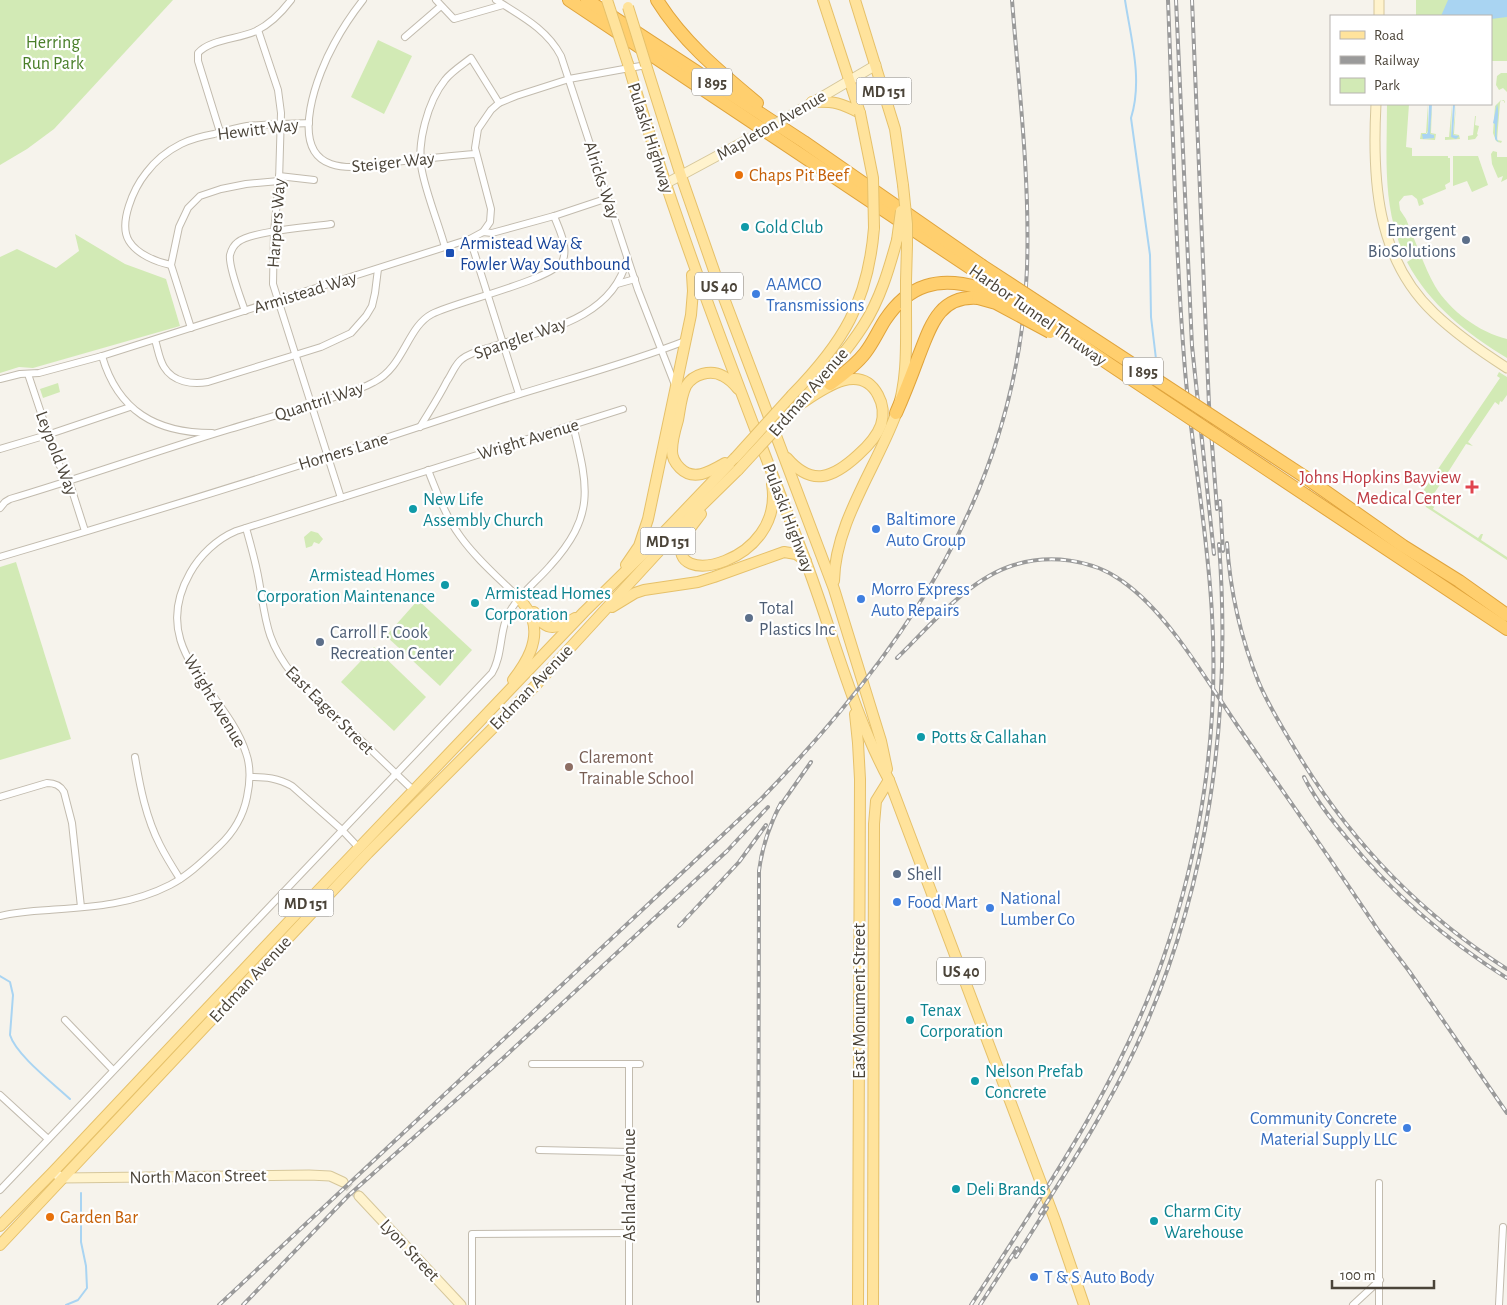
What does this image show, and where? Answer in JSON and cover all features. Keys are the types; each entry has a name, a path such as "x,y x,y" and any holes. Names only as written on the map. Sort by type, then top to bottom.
{"highway":[{"name":"Harbor Tunnel Thruway","path":"569,0 981,270 1305,476 1403,546 1459,581 1507,615"},
{"name":"Harbor Tunnel Thruway","path":"587,0 804,142 1109,364 1507,630"},
{"path":"657,0 673,24 706,60 804,142"},
{"path":"830,384 854,366 862,357 891,311 905,296 927,285 940,282 954,282 1015,307 1050,332 1109,364"},
{"path":"896,413 934,320 950,304 979,293"},
{"path":"1459,581 1507,605"}],"main road":[{"name":"Pulaski Highway","path":"607,0 691,261 806,561 870,742 889,780 1055,1220 1084,1305"},
{"name":"Erdman Avenue","path":"1,1224 53,1172 584,612 735,458 834,348 853,315 870,264 874,228 873,178 860,113 823,0"},
{"name":"Erdman Avenue","path":"0,1246 368,853 535,686 600,614 738,470 843,354 864,324 888,271 897,240 903,185 895,129 855,0"},
{"name":"Pulaski Highway","path":"627,4 681,176 733,322 834,590 881,740 889,780"},
{"path":"812,102 842,104 860,113"},
{"path":"834,590 836,558 844,531 896,413 906,354 907,245 903,185"},
{"path":"612,585 639,546 644,533 693,302 691,261"},
{"path":"716,328 733,322"},
{"path":"735,458 706,474 691,475 684,472 675,463 672,449 684,391 691,380 703,374 717,374 724,376 740,390"},
{"path":"782,452 804,473 825,476 839,471 850,462 875,437 882,423 883,415 880,399 876,392 864,382 857,380 847,379 830,384 796,407"},
{"path":"738,470 697,519 684,539 682,551 691,564 703,567 722,562 743,551 760,536 767,526 773,505 773,492 768,463"},
{"path":"600,614 635,593 714,578 784,552 796,554 806,561"},
{"path":"519,598 535,612 541,623 548,627 553,628 565,623 584,612"},
{"path":"485,718 521,669 532,647 534,632 532,619 519,598"},
{"name":"East Monument Street","path":"853,697 860,779 858,1305"},
{"name":"East Monument Street","path":"873,1305 874,824 876,801 889,780"}],"street":[{"path":"220,132 198,61 198,53 208,45 258,30 272,20 292,0"},
{"name":"Hewitt Way","path":"171,265 148,256 136,249 128,240 126,232 130,201 145,174 168,151 182,143 248,126 309,123 316,85 323,66 342,30 363,0"},
{"path":"436,0 454,19 503,4"},
{"name":"Alricks Way","path":"496,0 540,29 548,36 561,56 627,258 675,385"},
{"path":"1379,0 1379,15"},
{"path":"405,37 441,6"},
{"name":"Harpers Way","path":"258,30 278,90 282,125 272,276 341,498"},
{"path":"445,247 422,171 421,159 424,124 432,100 446,79 471,58 500,103"},
{"path":"483,232 490,222 491,209 475,154 476,136 482,122 491,110 500,103 516,96 570,79 646,65"},
{"name":"Mapleton Avenue","path":"665,184 756,135 876,65"},
{"path":"1376,105 1375,133 1378,194 1382,221 1391,250 1404,275 1434,313 1507,368"},
{"name":"Steiger Way","path":"309,123 308,134 320,157 331,164 350,168 475,154"},
{"path":"191,328 171,265 183,217 196,199 211,192 234,186 279,179 314,180"},
{"name":"Armistead Way","path":"0,379 20,374 39,373 102,356 378,269 470,239 483,232 492,233 554,216 608,198"},
{"name":"Quantril Way","path":"0,508 10,499 312,404 364,387 382,378 393,368 426,318 487,294 533,280 558,267 564,259 564,253 561,234 554,216"},
{"path":"245,311 230,262 232,250 237,242 274,232 332,224"},
{"path":"470,239 519,394"},
{"name":"Spangler Way","path":"420,427 460,360 473,353 571,321 596,305 617,284 624,270 627,258"},
{"path":"155,340 165,369 174,377 192,384 208,382 332,343 353,331 366,316 372,306 378,269"},
{"name":"Spangler Way","path":"617,284 635,279"},
{"name":"Horners Lane","path":"0,556 85,532 328,456 519,394 661,351 685,341"},
{"path":"102,356 106,372 113,386 130,407 155,422 181,431 218,433"},
{"name":"Leypold Way","path":"28,374 47,435 57,461 69,481 85,532"},
{"path":"0,449 130,407"},
{"name":"Wright Avenue","path":"0,916 21,912 121,903 162,889 180,879 207,858 236,827 245,806 250,777 249,763 243,744 231,723 186,656 178,629 178,616 183,590 195,564 212,546 223,538 246,528 624,409"},
{"name":"Erdman Avenue","path":"0,1190 492,673 500,654 502,635 511,609 565,548 580,520 584,506 585,478 573,425"},
{"path":"428,470 448,516 459,535 479,559 519,598"},
{"name":"East Eager Street","path":"246,528 255,562 265,620 279,656 293,675 414,791"},
{"path":"135,757 141,789 152,824 160,844 180,879"},
{"path":"250,777 268,777 285,782 299,791 359,848"},
{"path":"0,797 47,783 57,784 64,792 72,823 81,907"},
{"path":"65,1020 114,1070"},
{"path":"532,1064 640,1064"},
{"name":"Ashland Avenue","path":"629,1305 630,1064"},
{"path":"0,1095 48,1139"},
{"path":"539,1150 629,1152"},
{"path":"53,1172 62,1178"},
{"name":"North Macon Street","path":"62,1178 310,1175 330,1176 343,1182"},
{"path":"1379,1183 1379,1305"},
{"name":"Lyon Street","path":"359,1196 461,1305"},
{"path":"1,1224 12,1234"},
{"path":"1499,1305 1503,1227"},
{"path":"472,1305 472,1234 629,1233"},
{"path":"1353,1305 1380,1280"}],"green space":[{"name":"Herring Run Park","path":"0,0 173,0 54,129 27,149 0,165"},
{"path":"1416,0 1507,0 1507,61 1492,61 1492,15 1416,15"},
{"path":"378,40 412,56 384,114 351,97"},
{"path":"1501,73 1507,73 1507,92 1503,88 1499,90 1496,85 1497,76"},
{"path":"1501,100 1497,140 1502,141 1501,143 1496,141 1493,133 1495,106"},
{"path":"1387,105 1409,105 1406,147 1412,148 1412,156 1448,156 1450,158 1450,182 1445,185 1446,189 1422,199 1424,204 1419,206 1417,199 1412,195 1404,196 1399,202 1400,210 1406,219 1419,251 1406,257 1398,239 1393,220 1387,171"},
{"path":"1428,105 1428,131 1423,139 1432,138 1434,135 1429,134 1432,105 1431,133 1436,134 1435,140 1420,139 1421,133 1426,133"},
{"path":"1452,105 1451,137 1458,136 1453,135 1456,105 1454,134 1459,135 1460,139 1445,140 1445,137 1449,137"},
{"path":"1475,116 1475,125 1479,126 1478,135 1475,139 1468,140 1468,136 1473,135"},
{"path":"1493,151 1497,152 1497,157 1507,157 1507,179 1501,182 1503,176 1498,178 1492,164 1491,154"},
{"path":"1453,156 1478,156 1488,185 1472,192 1467,181 1453,186"},
{"path":"75,234 125,264 166,279 180,326 33,368 19,367 0,373 0,257 17,249 56,268 79,251"},
{"path":"1420,254 1435,286 1457,312 1476,326 1507,339 1507,358 1463,328 1427,292 1407,262"},
{"path":"1499,372 1507,377 1507,395 1502,402 1500,401 1499,405 1495,402 1468,442 1473,446 1466,444 1445,477 1449,482 1443,480 1431,498 1436,503 1433,509 1478,538 1483,534 1481,540 1507,557 1507,560 1426,507 1421,494 1500,378 1497,376"},
{"path":"58,383 60,392 43,398 40,389"},
{"path":"311,531 318,533 323,539 319,544 314,542 312,546 306,548 304,537"},
{"path":"16,562 71,739 0,760 0,567"},
{"path":"418,600 472,650 440,686 386,636"},
{"path":"374,647 426,697 394,731 341,682"}],"water":[{"path":"1448,0 1507,0 1507,17 1492,19 1492,15 1441,15"},
{"path":"1497,104 1497,139 1499,143 1495,139 1495,124 1493,123"},
{"path":"1429,105 1432,105 1430,134 1434,135 1434,138 1423,139 1422,134 1427,134"},
{"path":"1453,105 1455,105 1453,135 1459,136 1456,139 1451,137"}],"waterway":[{"path":"1125,0 1135,59 1136,89 1131,118 1150,255 1151,317 1156,359"},
{"path":"0,976 10,982 13,995 10,1035 14,1043 27,1060 70,1099"},
{"path":"66,1305 78,1300 87,1288 86,1266 81,1242 81,1193"}],"tunnel":[{"path":"343,1182 359,1196"}],"railway":[{"path":"219,1305 761,799 814,742 863,683 907,622 946,559 978,492 1003,421 1019,347 1027,268 1028,235 1023,134 1012,0"},
{"path":"971,1305 1078,1138 1125,1051 1163,959 1176,917 1188,875 1204,789 1210,746 1213,702 1212,615 1207,554 1185,370 1177,231 1168,0"},
{"path":"1176,0 1192,346 1214,554"},
{"path":"1192,0 1209,405 1217,509"},
{"path":"1220,501 1223,551"},
{"path":"1227,543 1234,597 1242,632 1259,683 1270,706 1313,777 1335,810 1413,897 1474,947 1507,969"},
{"path":"1040,1213 1114,1092 1135,1049 1160,989 1181,928 1198,865 1210,802 1218,738 1222,674 1219,544"},
{"path":"897,658 936,618 965,592 997,572 1014,565 1056,559 1084,563 1122,581 1155,610 1185,647 1378,930 1409,971 1507,1113"},
{"path":"778,809 811,762"},
{"path":"1304,777 1313,793 1340,830 1401,896 1462,948 1507,978"},
{"path":"758,1301 759,871 767,836 781,803"},
{"path":"243,1305 349,1195 501,1060 727,851 768,807"},
{"path":"679,926 739,862 766,825"},
{"path":"1016,1257 1047,1208"},
{"path":"980,1305 1017,1248"}],"place":[{"name":"Chaps Pit Beef","path":"739,175"},
{"name":"Gold Club","path":"745,227"},
{"name":"Emergent BioSolutions","path":"1466,240"},
{"name":"Armistead Way & Fowler Way Southbound","path":"450,253"},
{"name":"AAMCO Transmissions","path":"756,294"},
{"name":"Johns Hopkins Bayview Medical Center","path":"1472,487"},
{"name":"New Life Assembly Church","path":"413,509"},
{"name":"Baltimore Auto Group","path":"876,529"},
{"name":"Armistead Homes Corporation Maintenance","path":"445,585"},
{"name":"Morro Express Auto Repairs","path":"861,599"},
{"name":"Armistead Homes Corporation","path":"475,603"},
{"name":"Total Plastics Inc","path":"749,618"},
{"name":"Carroll F. Cook Recreation Center","path":"320,642"},
{"name":"Potts & Callahan","path":"921,737"},
{"name":"Claremont Trainable School","path":"569,767"},
{"name":"Shell","path":"897,874"},
{"name":"Food Mart","path":"897,902"},
{"name":"National Lumber Co","path":"990,908"},
{"name":"Tenax Corporation","path":"910,1020"},
{"name":"Nelson Prefab Concrete","path":"975,1081"},
{"name":"Community Concrete Material Supply LLC","path":"1407,1128"},
{"name":"Deli Brands","path":"956,1189"},
{"name":"Garden Bar","path":"50,1217"},
{"name":"Charm City Warehouse","path":"1154,1221"},
{"name":"T & S Auto Body","path":"1034,1277"}]}
